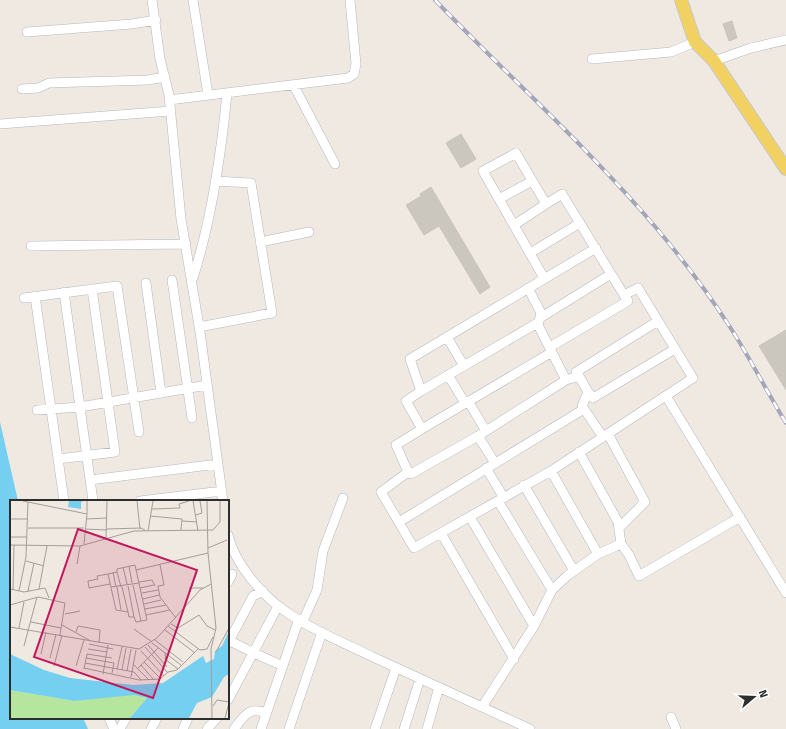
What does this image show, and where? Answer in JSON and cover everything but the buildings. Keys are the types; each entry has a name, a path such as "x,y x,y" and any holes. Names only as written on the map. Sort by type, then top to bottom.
{"main road":[{"path":"681,0 695,42 714,61 786,169"}],"street":[{"path":"152,0 156,20 160,59 171,111 177,184 200,327 223,500"},
{"path":"193,0 208,95"},
{"path":"169,100 343,80 354,74 356,64 350,0"},
{"path":"27,32 125,25 156,20"},
{"path":"714,61 751,48 786,40"},
{"path":"592,59 672,52 695,42"},
{"path":"22,88 38,88 49,83 148,80 165,77"},
{"path":"294,86 335,164"},
{"path":"192,282 203,247 216,181 222,144 227,93"},
{"path":"0,124 171,111"},
{"path":"544,278 483,171 516,153 546,204"},
{"path":"200,327 272,314 251,183 216,181"},
{"path":"499,199 532,181"},
{"path":"408,472 396,445 628,301 562,194 514,225"},
{"path":"530,253 580,223"},
{"path":"260,242 309,232"},
{"path":"31,246 186,244"},
{"path":"421,391 410,359 596,248"},
{"path":"422,429 406,401 612,274"},
{"path":"172,280 192,418"},
{"path":"146,284 161,393"},
{"path":"24,298 117,286 139,432"},
{"path":"528,288 541,313 538,325 566,380"},
{"path":"579,376 566,380 478,436 411,474 408,472 381,492 414,548 551,471 693,378 638,288 624,295"},
{"path":"58,459 115,452 92,289"},
{"path":"64,292 93,500"},
{"path":"35,296 64,500"},
{"path":"658,321 576,372 588,392 593,398 675,349"},
{"path":"447,337 464,366"},
{"path":"448,375 486,431"},
{"path":"37,410 80,407 207,385"},
{"path":"588,392 582,406 605,435 645,502 619,528"},
{"path":"666,396 786,593"},
{"path":"398,522 584,409"},
{"path":"478,436 495,463"},
{"path":"579,452 618,522 621,544 629,554 639,576 740,517"},
{"path":"90,480 218,464"},
{"path":"486,468 501,499 552,590"},
{"path":"551,471 598,554"},
{"path":"524,485 574,571"},
{"path":"148,500 222,491"},
{"path":"261,729 282,666 301,620 317,590 323,551 343,498"},
{"path":"470,517 534,626"},
{"path":"441,533 514,659"},
{"path":"482,707 534,626 552,590 574,571 598,554 621,544"},
{"path":"229,545 263,591 278,606 322,632 396,668 530,729"},
{"path":"229,639 253,596 263,591"},
{"path":"229,698 278,606"},
{"path":"288,729 322,632"},
{"path":"229,641 282,666"},
{"path":"375,729 396,668"},
{"path":"404,729 420,679"},
{"path":"426,729 439,687"},
{"path":"234,729 251,711 257,710 266,713"},
{"path":"671,718 676,729"},
{"path":"109,719 114,729"},
{"path":"120,729 125,719"},
{"path":"151,729 156,719"},
{"path":"183,729 188,719"},
{"path":"207,729 216,719"}],"water":[{"path":"0,422 18,500 10,500 10,719 83,719 88,729 0,729"}],"railway":[{"path":"435,0 577,141 658,230 696,277 722,314 786,423"}]}
